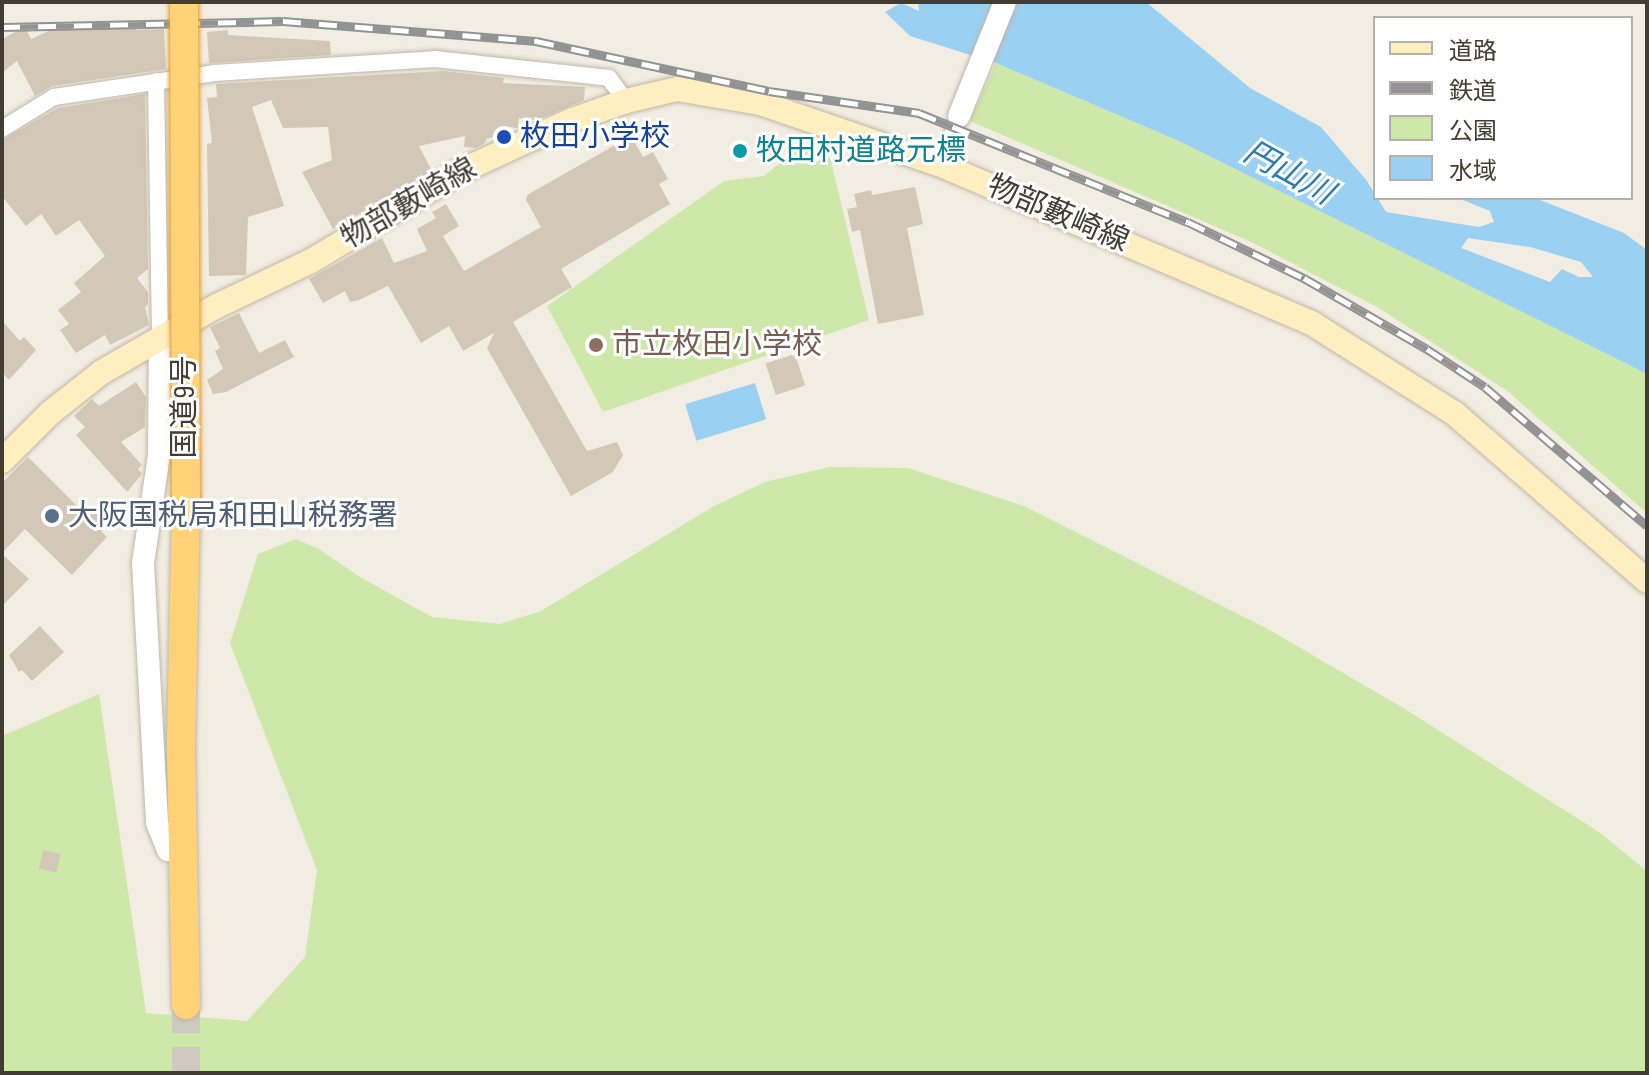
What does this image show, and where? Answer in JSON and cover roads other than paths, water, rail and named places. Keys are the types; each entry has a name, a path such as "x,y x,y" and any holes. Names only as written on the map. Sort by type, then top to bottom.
{"highway":[{"name":"国道9号","path":"184,2 186,505 181,749 186,1005"}],"main road":[{"name":"物部藪崎線","path":"2,461 50,413 102,372 160,338 311,261 459,172 572,120 626,101 677,89 760,103 941,165 1313,324 1454,413 1647,581"}],"street":[{"path":"941,165 1005,2"},
{"path":"2,129 47,98 214,73 435,59 609,78 626,101"},
{"path":"156,81 159,455 143,563 157,823 168,850 185,850"}],"water":[{"name":"円山川","path":"918,2 1146,2 1250,88 1321,127 1367,181 1373,191 1373,200 1379,200 1386,212 1479,227 1494,222 1490,211 1463,200 1540,200 1624,233 1647,250 1647,374 1179,141 996,63 910,36 885,12 901,3 919,11","holes":["1468,238 1530,247 1581,262 1593,277 1579,277 1562,269 1550,282 1461,248"]},
{"path":"755,383 766,419 696,441 685,404"}],"tunnel":[{"path":"186,1005 186,1073"}],"railway":[{"path":"2,27 283,21 536,41 769,91 919,113 1188,222 1304,278 1427,349 1485,387 1647,526"}],"place":[{"name":"枚田小学校","path":"504,137"},
{"name":"牧田村道路元標","path":"740,151"},
{"name":"市立枚田小学校","path":"596,345"},
{"name":"大阪国税局和田山税務署","path":"52,516"}]}
